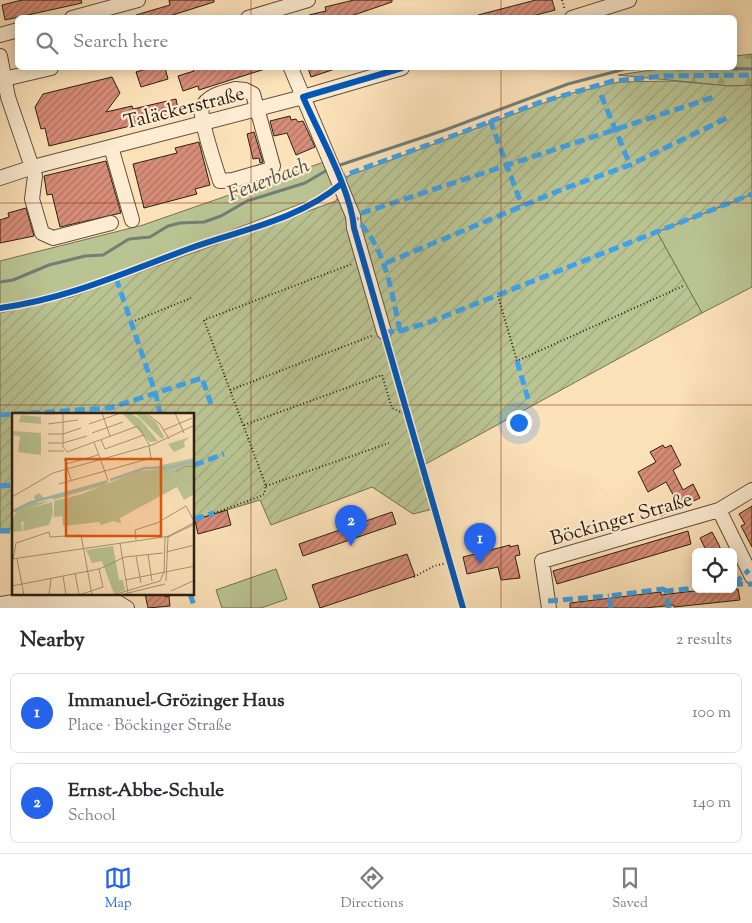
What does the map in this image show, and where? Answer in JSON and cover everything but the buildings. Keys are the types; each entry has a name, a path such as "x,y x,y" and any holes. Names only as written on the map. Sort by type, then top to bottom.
{"street":[{"path":"83,15 138,0"},
{"path":"256,15 308,0"},
{"path":"582,15 629,0"},
{"path":"0,35 15,31"},
{"path":"0,56 2,79 33,167 35,176 32,200 39,228 46,236 65,236 111,224"},
{"path":"2,79 42,70"},
{"path":"292,70 353,216 354,228 384,332"},
{"name":"Taläckerstraße","path":"0,178 33,167 303,97 395,70"},
{"path":"234,89 244,90 253,94 273,166 271,169 233,180 220,181 203,123 202,109 206,101 218,94 234,89"},
{"path":"111,147 132,220"},
{"name":"Böckinger Straße","path":"549,608 542,561 719,510 752,490"},
{"path":"719,510 752,577"},
{"path":"0,604 116,602 127,608"}],"path":[{"path":"0,308 48,299 88,288 302,208 328,194 337,174"},
{"path":"214,513 259,497 264,494 266,486 204,320 363,259"},
{"path":"498,296 517,361 683,286"},
{"path":"132,322 192,298"},
{"path":"230,390 384,332 463,608"},
{"path":"244,425 382,376 392,408 408,415"},
{"path":"266,486 388,443"},
{"path":"414,577 434,566 450,562"}],"green space":[{"path":"752,54 752,85 730,86 618,75 652,70 737,70 737,56"},
{"path":"674,81 730,86 752,85 752,194 657,232 702,313 422,466 433,509 413,514 372,487 271,525 260,500 195,520 195,413 12,413 12,529 0,529 0,313 71,297 336,201 348,176 568,94 619,82"},
{"path":"324,162 336,183 329,191 316,198 69,292 0,306 0,261 143,225"},
{"path":"752,194 752,287 702,313 657,232"},
{"path":"276,569 287,599 261,608 222,608 216,590"}],"waterway":[{"name":"Feuerbach","path":"737,69 752,69"},
{"name":"Feuerbach","path":"337,166 445,130 568,84 621,70"},
{"name":"Feuerbach","path":"0,282 13,280 49,265 85,256 103,255 129,239 150,237 168,226 180,223 204,222 221,216 247,201 305,183 329,169"}],"marked path":[{"path":"341,184 345,175 538,103 613,81 665,76 752,75"},
{"path":"601,95 630,165"},
{"path":"400,331 386,269 373,241 353,216 717,96"},
{"path":"386,263 563,189 630,165 727,118"},
{"path":"490,120 522,206"},
{"path":"384,332 400,331 430,322 752,194"},
{"path":"116,278 156,395 160,413"},
{"path":"517,361 528,399"},
{"path":"31,413 110,408 202,378 211,404"},
{"path":"0,415 12,414"},
{"path":"195,465 224,454"},
{"path":"0,486 12,485"},
{"path":"195,519 214,513"},
{"path":"0,531 12,531"},
{"path":"737,581 749,570"},
{"path":"737,584 752,584"},
{"path":"669,608 666,591 692,588"},
{"path":"611,608 609,596 663,589 666,591"},
{"path":"191,596 195,608"},
{"path":"548,601 609,596"}],"cycle path":[{"path":"395,70 303,97 347,197 354,228 463,608"},
{"path":"0,308 25,304 74,291 191,248 289,215 325,196 341,184"}],"place":[{"name":"Ernst-Abbe-Schule","path":"351,546"},
{"name":"Immanuel-Grözinger Haus","path":"480,564"}]}
